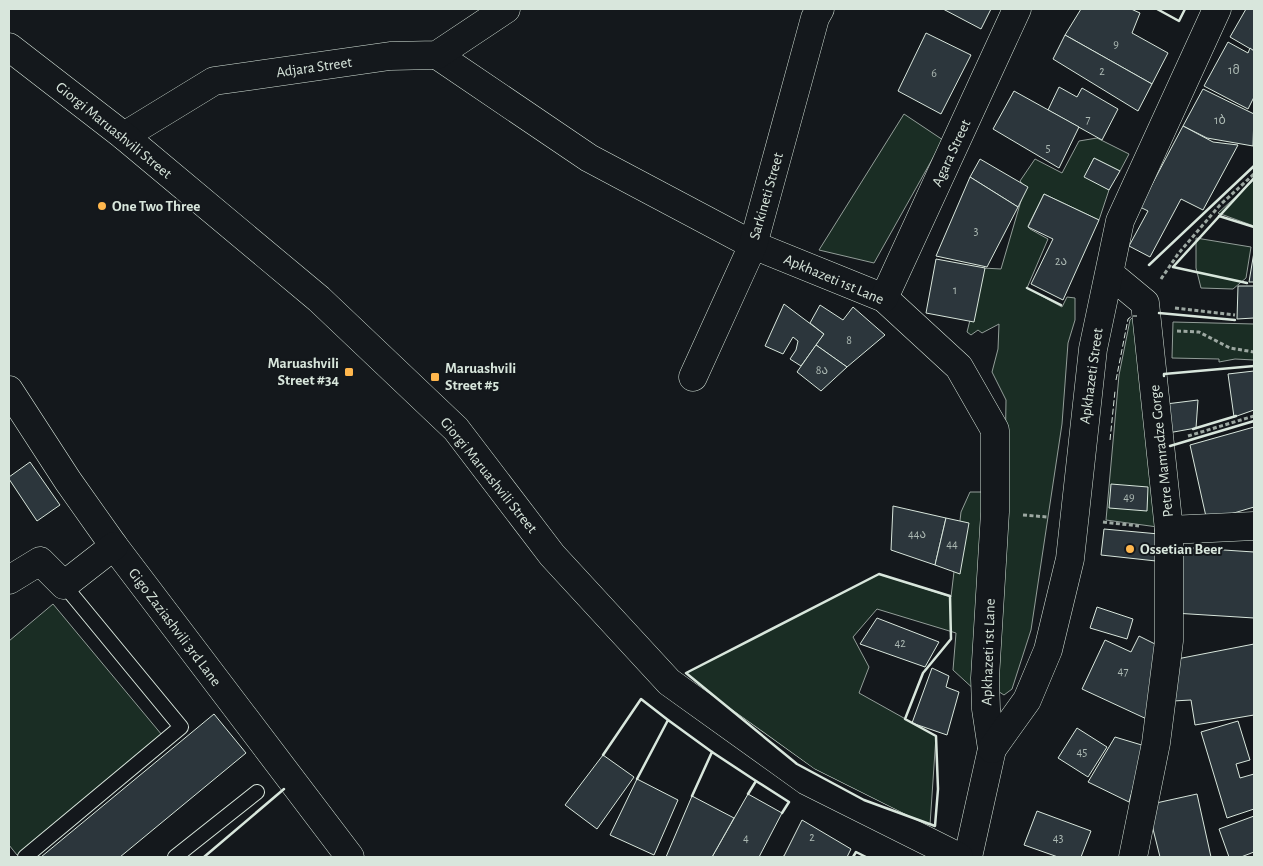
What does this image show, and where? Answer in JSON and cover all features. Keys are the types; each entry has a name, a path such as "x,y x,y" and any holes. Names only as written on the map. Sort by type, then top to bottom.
{"street":[{"path":"437,56 506,9"},
{"name":"Sarkineti Street","path":"693,377 752,245 815,18 820,9"},
{"name":"Agara Street","path":"884,298 1018,9"},
{"name":"Apkhazeti Street","path":"992,749 1027,700 1048,650 1070,559 1076,518 1093,349 1120,221 1217,9"},
{"name":"Giorgi Maruashvili Street","path":"9,47 124,136 319,299 456,429 552,555 669,682 808,781 959,857"},
{"name":"Adjara Street","path":"124,136 214,81 390,56 437,56"},
{"name":"Apkhazeti 1st Lane","path":"437,56 589,158 752,245 884,298 959,367 995,430 995,512 985,678 986,709 992,749"},
{"path":"1110,274 1157,305"},
{"name":"Petre Mamradze Gorge","path":"1133,857 1156,743 1169,641 1169,530 1160,444 1157,305"},
{"name":"Gigo Zaziashvili 3rd Lane","path":"9,390 68,481 114,546 350,857"},
{"path":"1169,530 1254,526"},
{"path":"9,580 40,561 64,585 114,546"},
{"path":"968,857 992,749"}],"lane":[{"path":"25,857 181,727 64,585"},
{"path":"175,857 257,792"}],"path":[{"path":"1235,315 1157,305 1178,254 1220,204 1254,174"},
{"path":"1175,331 1199,332 1230,348 1254,352"},
{"path":"1160,444 1254,416"},
{"path":"1076,518 1169,530"}],"green space":[{"path":"904,114 943,140 874,263 819,250"},
{"path":"1097,138 1129,154 1120,171 1094,158 1085,176 1109,190 1099,220 1044,194 1028,226 1048,239 1027,288 1062,307 1067,297 1075,298 1075,320 1068,343 1062,424 1031,630 1012,689 1004,695 993,688 1004,536 1006,400 992,372 998,349 999,324 982,333 978,330 971,335 967,332 983,268 1001,269 1025,187 1020,181 1035,159 1062,173 1079,141"},
{"path":"1253,181 1254,226 1218,213"},
{"path":"1196,238 1251,247 1246,278 1233,289 1201,288 1196,268"},
{"path":"1136,318 1165,528 1106,520 1119,375 1130,320"},
{"path":"1173,322 1254,324 1254,360 1235,359 1219,362 1219,359 1172,358"},
{"path":"970,492 989,492 977,692 953,670 956,633 877,609 853,637 869,667 859,693 936,736 930,825 864,800 800,767 686,673 879,574 951,597 961,512"},
{"path":"53,604 162,735 17,855 9,845 9,641"}],"building":[{"path":"943,9 991,9 981,29"},
{"path":"1081,9 1131,9 1140,13 1132,33 1168,53 1152,84 1065,35"},
{"path":"1246,9 1254,9 1254,51 1230,37"},
{"path":"926,33 971,55 941,114 898,91"},
{"path":"1065,35 1152,84 1138,111 1053,59"},
{"path":"1228,42 1248,53 1250,48 1254,51 1254,97 1248,109 1204,86"},
{"path":"1059,87 1077,97 1082,88 1118,109 1102,140 1048,110"},
{"path":"1203,89 1254,114 1253,146 1207,138 1183,126"},
{"path":"1014,91 1079,127 1059,168 993,129"},
{"path":"1183,126 1213,142 1238,145 1203,210 1181,199 1150,257 1129,246 1148,211 1140,207"},
{"path":"1094,158 1120,171 1109,190 1084,177"},
{"path":"980,159 1028,187 1018,207 970,177"},
{"path":"970,177 1018,207 987,267 936,256"},
{"path":"1044,194 1099,220 1063,300 1031,284 1053,239 1028,227"},
{"path":"1254,252 1254,282 1249,282"},
{"path":"936,259 985,268 974,322 926,313"},
{"path":"1238,286 1254,286 1254,318 1237,319"},
{"path":"784,304 824,334 801,366 790,359 796,350 798,341 793,337 783,354 765,346"},
{"path":"820,305 843,320 853,307 885,335 847,367 816,345 824,334 810,323"},
{"path":"816,345 847,367 821,391 797,372"},
{"path":"1254,371 1254,410 1234,417 1228,374"},
{"path":"1198,400 1196,428 1168,433 1166,404"},
{"path":"1254,427 1254,507 1207,521 1190,445"},
{"path":"30,462 60,505 37,521 9,479 9,477"},
{"path":"1111,484 1148,487 1147,511 1109,508"},
{"path":"893,506 946,518 935,565 891,550"},
{"path":"946,518 969,523 960,574 935,565"},
{"name":"Ossetian Beer","path":"1104,529 1159,534 1156,561 1101,555"},
{"path":"1178,547 1254,552 1254,618 1174,613"},
{"path":"1097,607 1133,619 1127,639 1090,628"},
{"path":"877,618 939,642 925,667 860,644"},
{"path":"1139,636 1157,645 1151,721 1082,689 1105,640 1131,652"},
{"path":"1254,644 1254,715 1195,725 1191,700 1173,701 1177,659"},
{"path":"932,668 949,676 946,687 959,692 947,735 912,723"},
{"path":"214,714 246,753 120,857 41,857"},
{"path":"1238,721 1250,760 1236,764 1240,778 1254,774 1254,809 1227,818 1201,732"},
{"path":"1077,728 1107,747 1088,777 1058,758"},
{"path":"1115,737 1145,746 1129,802 1088,782"},
{"path":"603,755 634,777 597,829 565,805"},
{"path":"637,779 678,800 654,855 610,835"},
{"path":"748,794 782,813 759,857 712,857"},
{"path":"1197,794 1211,857 1160,857 1147,805"},
{"path":"692,796 734,818 712,857 666,857"},
{"path":"1037,811 1091,831 1081,857 1058,857 1024,845"},
{"path":"1254,816 1254,852 1241,857 1229,857 1219,829"},
{"path":"802,820 851,849 847,857 781,857 784,856"}],"fence":[{"path":"1116,380 1128,319 1132,316 1137,316"},
{"path":"1110,440 1115,391"}],"wall":[{"path":"1157,9 1179,21 1185,9"},
{"path":"1149,265 1254,166"},
{"path":"1247,283 1173,267 1254,178"},
{"path":"1219,216 1254,227"},
{"path":"1027,288 1061,305"},
{"path":"1159,313 1235,320"},
{"path":"1164,376 1164,374 1254,366"},
{"path":"1193,429 1236,416"},
{"path":"1170,446 1254,421"},
{"path":"879,574 950,596 951,639 923,673 905,719 936,736 938,789 935,826 864,800 797,764 686,673 879,574"},
{"path":"603,755 641,699 668,720"},
{"path":"637,779 668,720 712,752"},
{"path":"692,796 712,752 756,781 748,794"},
{"path":"756,781 789,802 782,813"},
{"path":"204,857 284,789"},
{"path":"853,857 856,852 866,857"}],"place":[{"name":"One Two Three","path":"102,206"},
{"name":"Maruashvili Street #34","path":"349,372"},
{"name":"Maruashvili Street #5","path":"435,377"},
{"name":"Ossetian Beer","path":"1130,549"}]}
